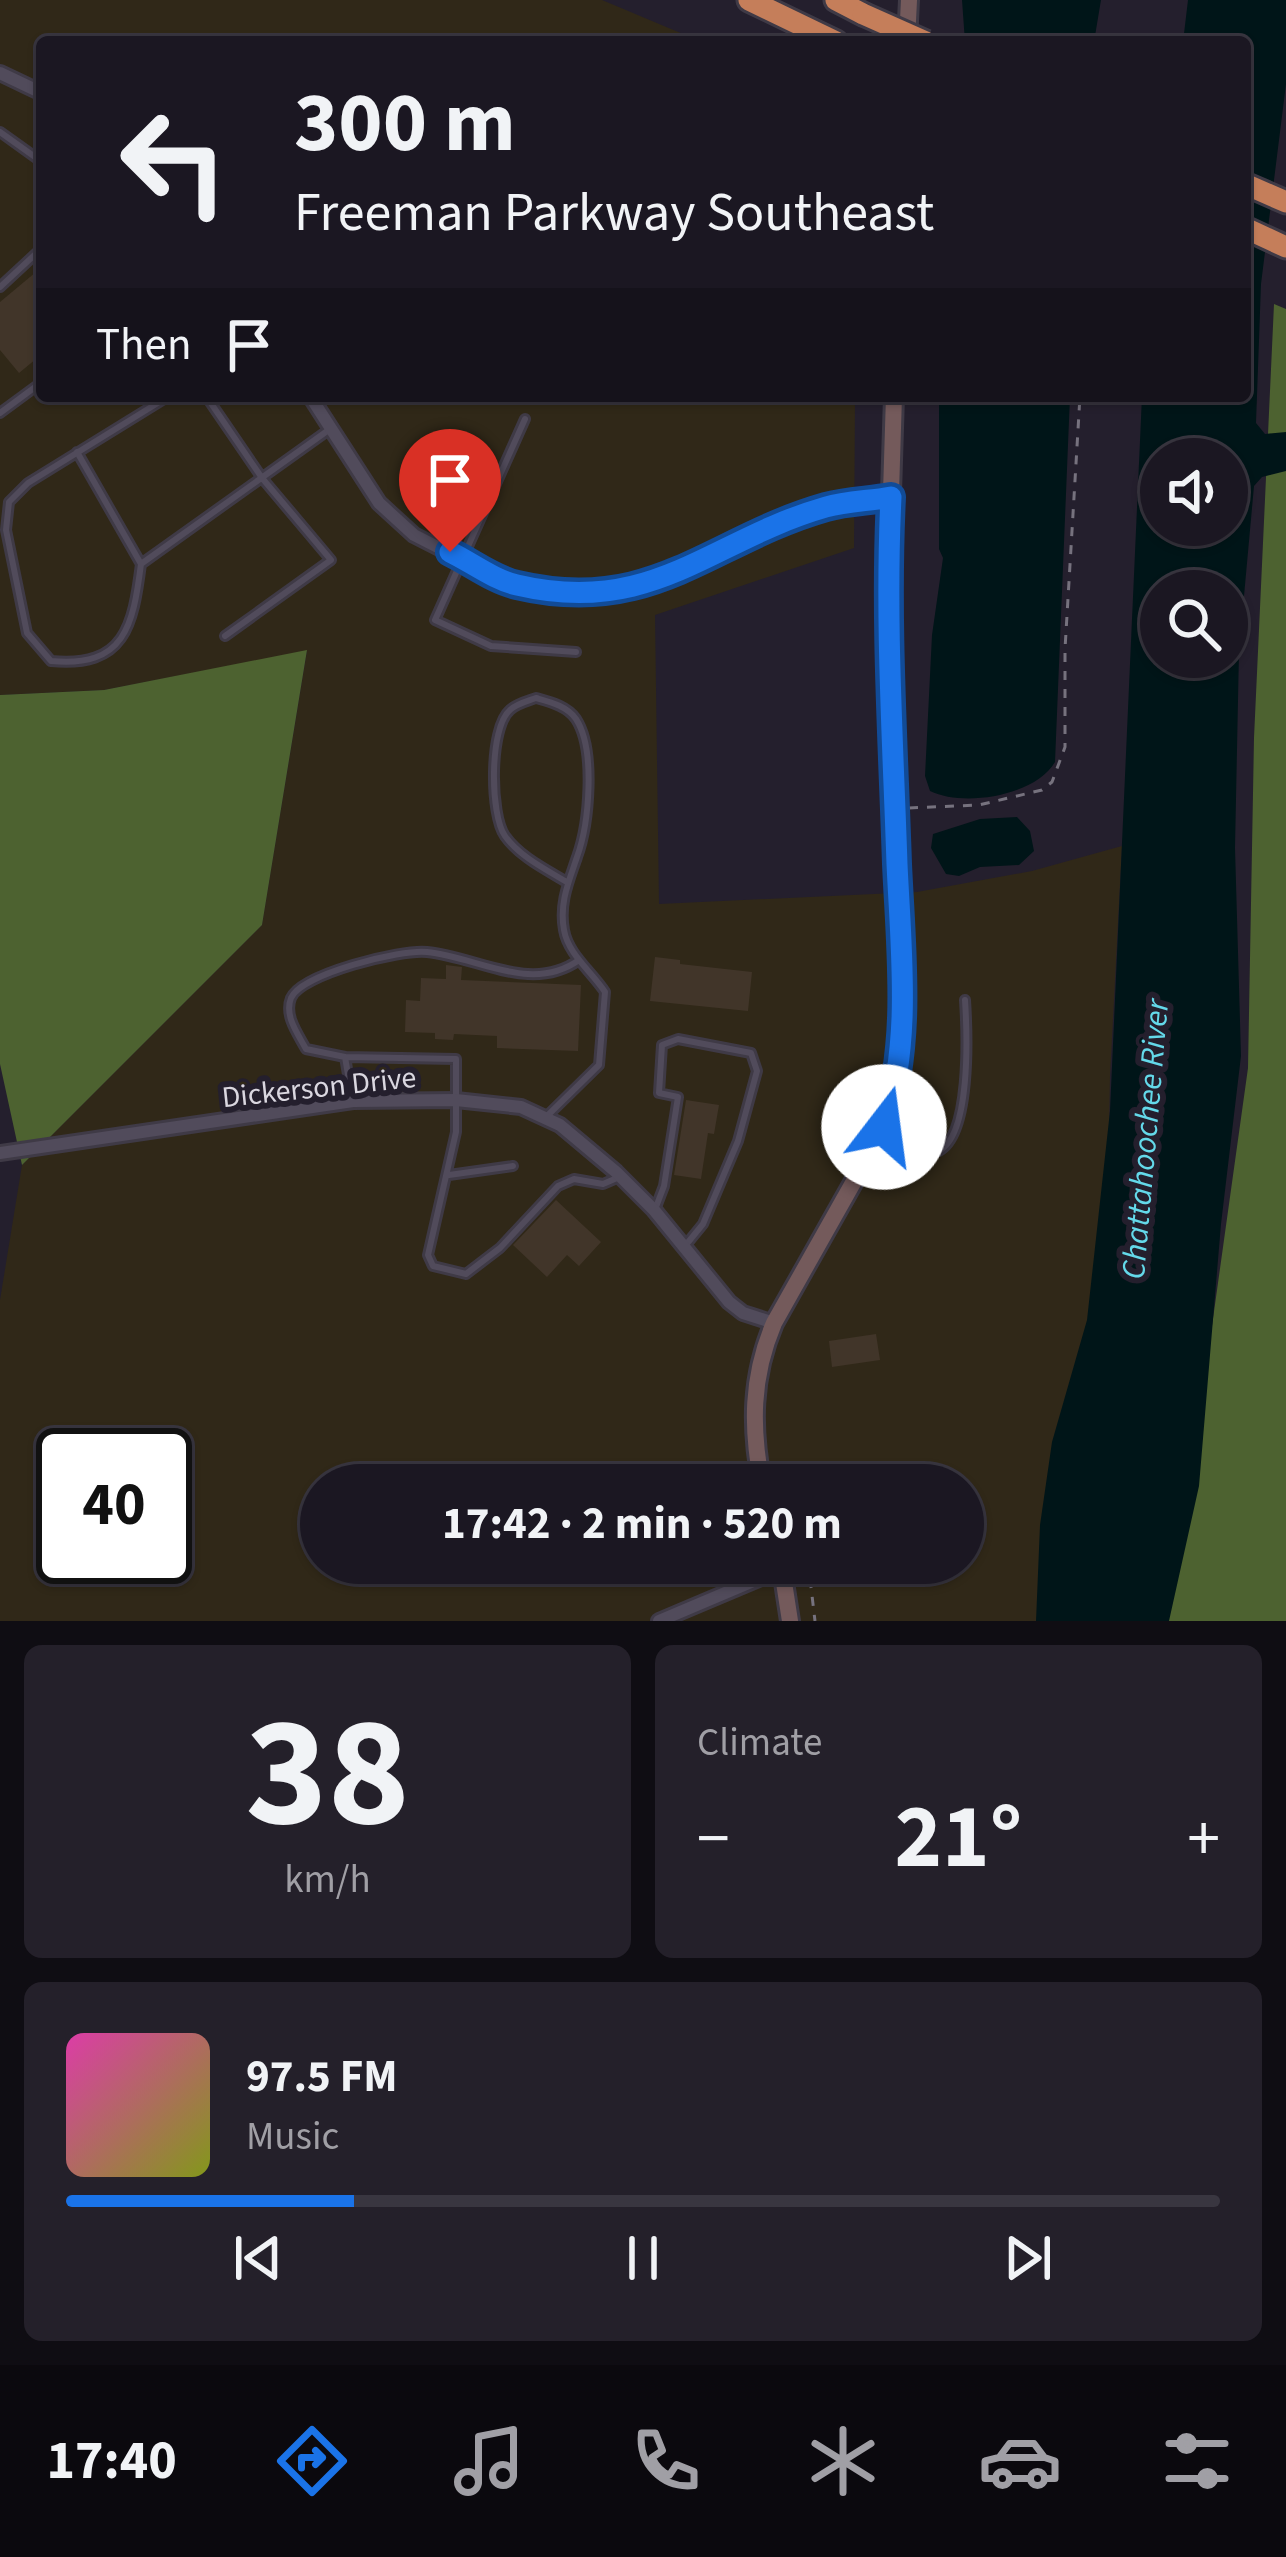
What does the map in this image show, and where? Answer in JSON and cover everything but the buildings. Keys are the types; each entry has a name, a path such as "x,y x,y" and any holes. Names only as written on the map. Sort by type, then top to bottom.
{"highway":[{"path":"749,0 824,36"},
{"path":"836,0 912,36"},
{"path":"1251,187 1286,202"},
{"path":"1251,231 1286,247"}],"street":[{"path":"907,36 909,0"},
{"path":"0,73 36,90"},
{"path":"313,402 379,503 414,535 512,585 624,591 705,562 827,507 891,497"},
{"path":"760,1464 753,1410 762,1352 878,1139 895,1095 901,1058 888,590 894,402"},
{"name":"Dickerson Drive","path":"0,1153 353,1101 456,1100 521,1107 586,1143 654,1210 729,1302 743,1313 774,1323"},
{"path":"659,1621 693,1613 747,1584"},
{"path":"784,1584 790,1621"}],"lane":[{"path":"0,131 36,158"},
{"path":"0,287 36,254"},
{"path":"0,413 36,386"},
{"path":"76,452 141,564 134,612 117,645 86,664 51,661 27,633 6,530 10,502 28,483 76,452 159,402"},
{"path":"210,402 262,478 332,560 225,635"},
{"path":"526,419 435,620 491,646 576,652"},
{"path":"141,564 329,429"},
{"path":"546,1117 599,1065 605,992 564,932 565,881 578,856 590,781 581,730 574,715 536,698 509,710 495,735 496,804 502,834 565,881"},
{"path":"579,960 561,972 525,973 502,972 427,952 392,953 303,983 292,996 292,1024 306,1049 345,1057 456,1059 449,1175 428,1255 434,1266 466,1274 500,1248 558,1186 574,1179 603,1184 620,1177"},
{"path":"878,1139 900,1150 924,1154 940,1151 949,1142 960,1112 968,1056 965,1000"},
{"path":"654,1210 664,1186 678,1097 659,1093 662,1045 678,1039 751,1053 757,1071 738,1141 703,1224 685,1246"},
{"path":"345,1057 353,1101"},
{"path":"449,1175 513,1166"}],"path":[{"path":"896,808 980,805 1042,790 1052,782 1065,747 1065,650 1079,402"},
{"path":"810,1584 815,1621"}],"shaded area":[{"path":"0,0 602,0 688,36 36,36 36,402 855,402 854,548 655,615 659,904 917,892 1032,871 1122,846 1107,1241 1041,1621 0,1621 0,1300 22,1165 262,925 307,651 104,690 0,695"}],"green space":[{"path":"1274,304 1286,309 1286,1621 1165,1621 1199,1419 1248,1068 1254,738"},
{"path":"307,650 262,925 22,1165 0,1064 0,695 104,690"}],"water":[{"path":"962,0 1101,0 1095,36 965,36"},
{"name":"Chattahoochee River","path":"1188,0 1286,0 1286,84 1261,284 1256,423 1265,434 1286,432 1286,471 1262,477 1254,486 1246,570 1140,570 1140,678 1238,678 1235,848 1241,1056 1199,1486 1169,1621 1036,1621 1040,1525 1052,1442 1087,1320 1110,1111 1140,441 1140,546 1248,546 1248,438 1140,438 1142,402 1251,402 1251,36 1184,36"},
{"path":"939,402 1070,402 1055,762 1032,783 999,795 945,796 930,791 925,776 932,635 943,558 939,549"},
{"path":"1017,817 1030,831 1034,851 1019,865 946,874 931,848 933,834 980,819"}],"route":[{"path":"450,552 512,585 624,591 705,562 827,507 891,497 889,616 903,1021 895,1095 884,1127"}]}
